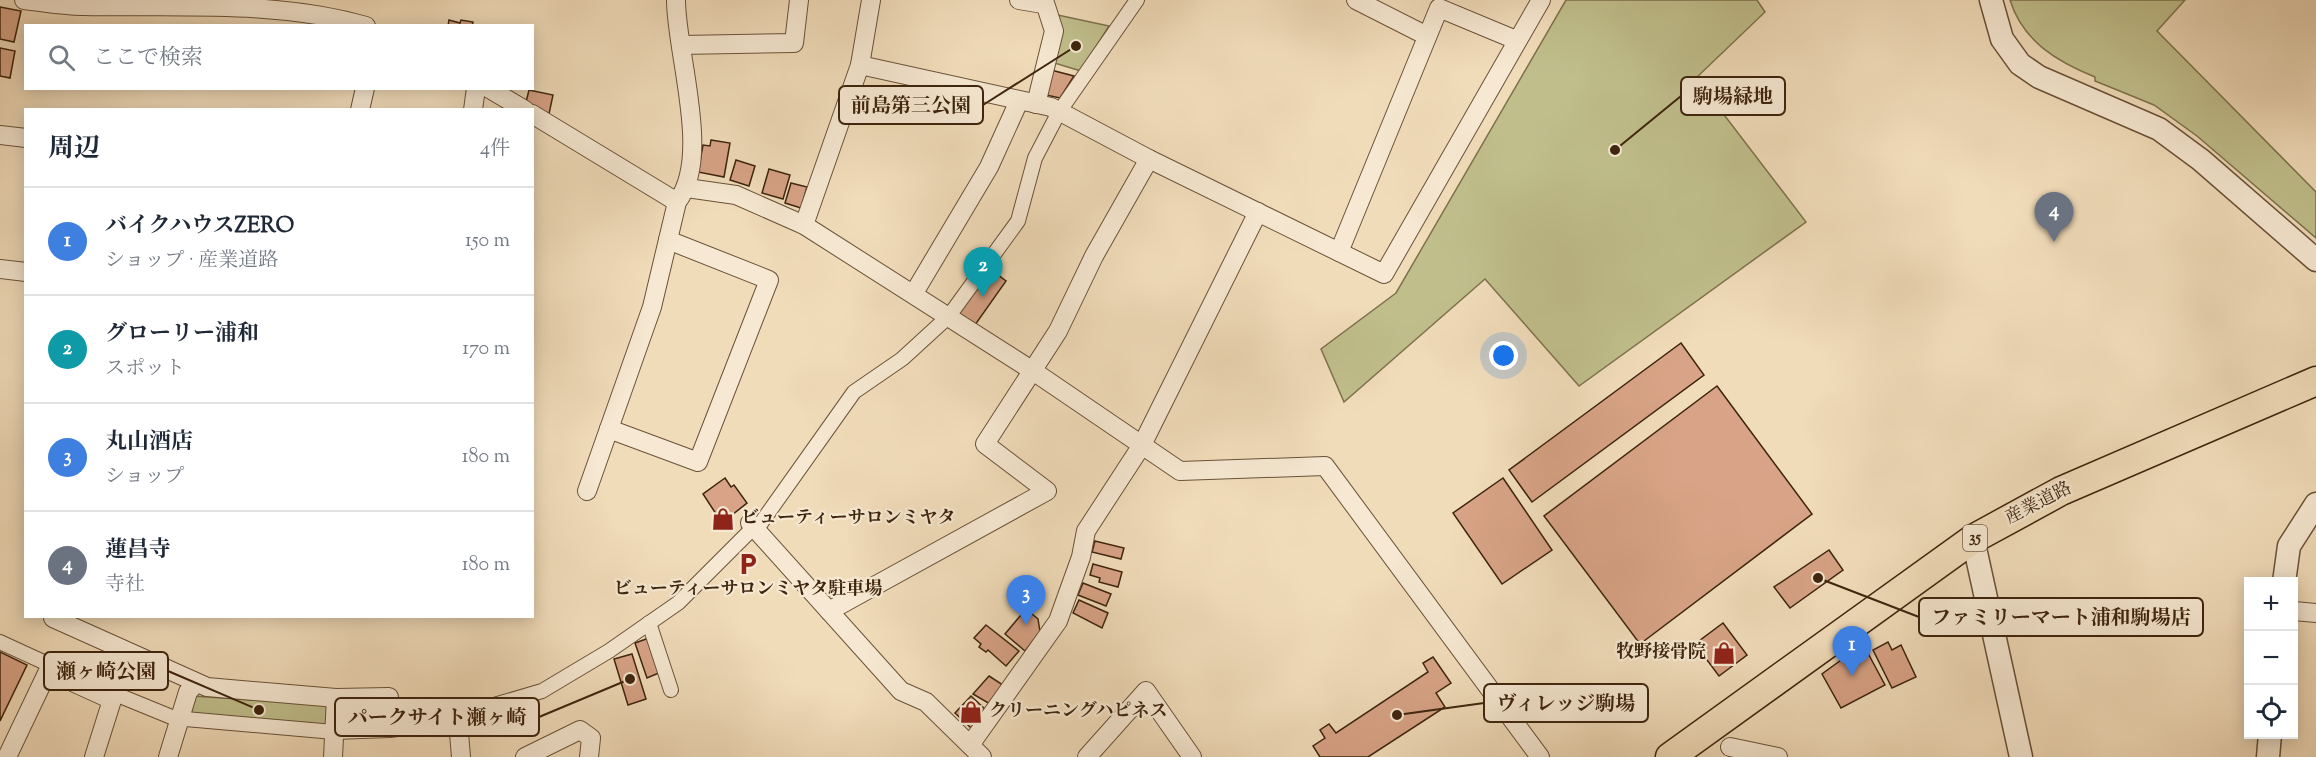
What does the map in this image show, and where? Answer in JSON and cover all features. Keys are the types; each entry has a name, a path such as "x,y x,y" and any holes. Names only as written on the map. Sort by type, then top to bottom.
{"main road":[{"name":"産業道路","path":"1670,757 1727,742 1973,539 2061,491 2316,381"}],"street":[{"path":"24,0 81,6 187,5 277,10 337,8 363,24"},
{"path":"587,491 652,307 668,240 682,195 693,118 676,0"},
{"path":"681,45 794,43 799,0"},
{"path":"804,225 860,65 871,0"},
{"path":"914,293 1028,102 1054,31 1043,2 1019,0"},
{"path":"0,642 115,695 180,719 334,732 390,730 464,717 542,691 678,603 753,527 854,392 902,360 949,316 1018,221 1035,158 1059,112 1137,0"},
{"path":"860,65 1028,102 1059,112 1149,159 1384,274 1540,0"},
{"path":"1991,0 2002,39 2020,64 2039,77 2159,129 2200,160 2316,261"},
{"path":"1358,1 1427,36"},
{"path":"1339,252 1439,8 1516,40"},
{"path":"360,108 365,90"},
{"path":"473,108 476,90"},
{"path":"491,90 522,108"},
{"path":"534,115 682,195 736,195 804,225 914,293 1180,471 1324,466 1540,757"},
{"path":"0,135 24,138"},
{"path":"829,611 1047,491 985,444 1033,371 1149,159"},
{"path":"753,527 901,691 926,702 976,751 1058,621 1081,557 1086,531 1142,445 1258,212"},
{"path":"609,429 698,462 769,280 668,240"},
{"path":"0,268 24,272"},
{"path":"2285,577 2289,546 2316,504"},
{"path":"1973,539 2021,757"},
{"path":"2298,611 2316,613"},
{"path":"53,618 207,687 336,698 389,697"},
{"path":"650,623 671,690"},
{"path":"7,757 48,671 112,700 94,757"},
{"path":"168,757 188,692 196,682"},
{"path":"1087,757 1146,691 1192,757"},
{"path":"333,757 336,698"},
{"path":"461,757 464,717"},
{"path":"525,757 580,730 591,738 589,757"},
{"path":"2268,757 2270,739"},
{"path":"1727,742 1778,757"}],"shaded area":[{"path":"1566,0 1757,0 1765,12 1696,78 1806,222 1579,386 1485,279 1344,402 1321,349 1396,293"},
{"path":"2010,0 2185,0 2157,31 2316,192 2316,238 2197,136 2154,105 2095,81 2095,77 2068,65 2044,49 2024,28"},
{"path":"1053,14 1109,26 1081,71 1051,62"},
{"path":"193,696 327,705 329,728 187,716"}],"building":[{"path":"0,7 21,11 14,42 0,39"},
{"path":"449,20 460,23 461,20 473,22 472,24 448,24"},
{"path":"0,48 15,51 10,78 0,76"},
{"path":"1051,70 1074,76 1060,98 1046,95"},
{"path":"529,90 553,95 549,114 526,102"},
{"path":"711,140 730,143 724,177 698,172 703,145 710,146"},
{"path":"736,160 755,166 749,186 730,180"},
{"path":"769,169 790,175 783,199 762,193"},
{"path":"791,183 807,187 801,208 785,203"},
{"path":"990,269 1006,281 975,325 959,314"},
{"path":"1681,343 1704,375 1532,502 1509,470"},
{"path":"1717,386 1812,514 1640,644 1544,516"},
{"path":"725,478 731,487 734,485 747,503 722,523 703,494"},
{"path":"1503,478 1552,550 1502,584 1453,513"},
{"path":"1095,541 1124,548 1121,559 1092,552"},
{"path":"1829,550 1843,570 1790,608 1774,587"},
{"path":"1093,564 1122,572 1118,587 1099,582 1100,578 1090,575"},
{"path":"1083,583 1111,594 1106,606 1078,595"},
{"path":"1079,600 1108,613 1102,628 1073,613"},
{"path":"1026,609 1038,619 1040,632 1025,651 1005,634"},
{"path":"1723,623 1747,655 1719,676 1695,644"},
{"path":"986,625 1019,651 1006,666 988,650 986,652 979,647 981,644 974,638"},
{"path":"649,638 661,672 647,678 635,643"},
{"path":"1888,642 1892,650 1901,645 1916,677 1892,688 1873,650"},
{"path":"1863,644 1885,685 1841,708 1822,674"},
{"path":"0,652 27,665 0,721"},
{"path":"632,654 646,699 628,705 614,659"},
{"path":"1433,657 1451,683 1436,693 1445,707 1368,757 1320,757 1313,746 1325,738 1320,730 1329,724 1336,733 1428,672 1423,663"},
{"path":"989,676 1003,685 990,704 973,694"},
{"name":"クリーニングハピネス","path":"971,696 987,711 971,728 955,713"}],"place":[{"name":"前島第三公園","path":"1076,46"},
{"name":"駒場緑地","path":"1615,150"},
{"name":"蓮昌寺","path":"2054,242"},
{"name":"グローリー浦和","path":"983,297"},
{"name":"ビューティーサロンミヤタ","path":"723,519"},
{"name":"ビューティーサロンミヤタ駐車場","path":"748,564"},
{"name":"ファミリーマート浦和駒場店","path":"1818,578"},
{"name":"丸山酒店","path":"1026,625"},
{"name":"牧野接骨院","path":"1724,653"},
{"name":"バイクハウスZERO","path":"1852,676"},
{"name":"パークサイト瀬ヶ崎","path":"630,679"},
{"name":"瀬ヶ崎公園","path":"259,710"},
{"name":"クリーニングハピネス","path":"971,712"},
{"name":"ヴィレッジ駒場","path":"1397,715"}]}
